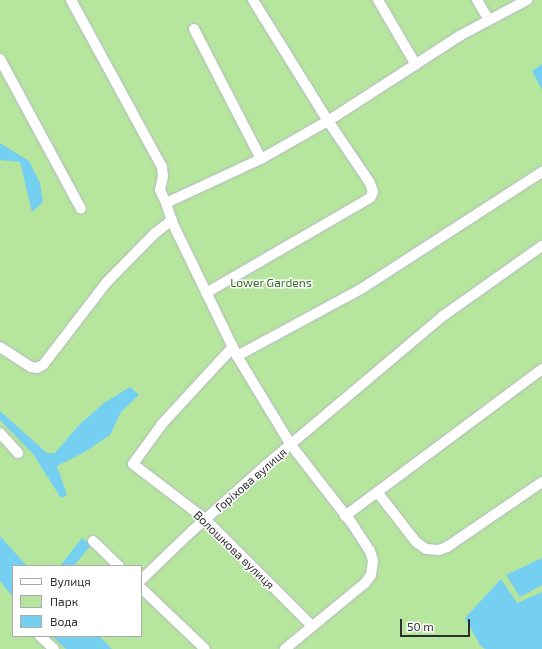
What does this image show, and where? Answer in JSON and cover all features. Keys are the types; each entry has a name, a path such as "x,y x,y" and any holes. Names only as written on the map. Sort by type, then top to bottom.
{"street":[{"path":"71,0 162,167 163,176 160,190 172,220 235,352 291,446 370,551 373,561 371,575 365,583 285,649"},
{"path":"206,293 370,198 373,192 370,183 328,121 253,0"},
{"path":"378,0 416,65"},
{"path":"477,0 489,20"},
{"path":"166,203 261,159 328,121 461,35 527,0"},
{"path":"194,28 261,159"},
{"path":"0,59 81,208"},
{"path":"235,352 361,289 542,172"},
{"path":"0,347 31,367 37,368 43,365 107,282 154,234 172,220"},
{"name":"Горіхова вулиця","path":"142,579 205,519 443,316 542,246"},
{"name":"Волошкова вулиця","path":"235,352 162,424 133,464 205,519 312,626"},
{"path":"345,516 378,493 542,369"},
{"path":"0,433 18,453"},
{"path":"378,493 416,542 426,549 439,550 447,547 542,482"},
{"path":"93,541 118,565"},
{"path":"142,589 205,649"},
{"path":"41,637 54,649"}],"green space":[{"name":"Lower Gardens","path":"0,0 542,0 542,649 0,649"}],"water":[{"path":"542,64 542,90 532,71"},
{"path":"0,143 29,161 40,183 43,202 32,212 20,162 0,160"},
{"path":"130,387 139,395 121,412 110,435 83,453 57,466 67,495 61,498 33,454 0,420 0,411 47,453 55,453 80,424 104,403"},
{"path":"0,536 26,565 12,565 12,596 0,581"},
{"path":"82,538 91,545 75,565 61,565"},
{"path":"542,558 542,585 520,597 506,575"},
{"path":"501,579 517,603 542,592 542,649 485,649 480,645 465,618"},
{"path":"53,637 100,637 112,649 66,649"}]}
